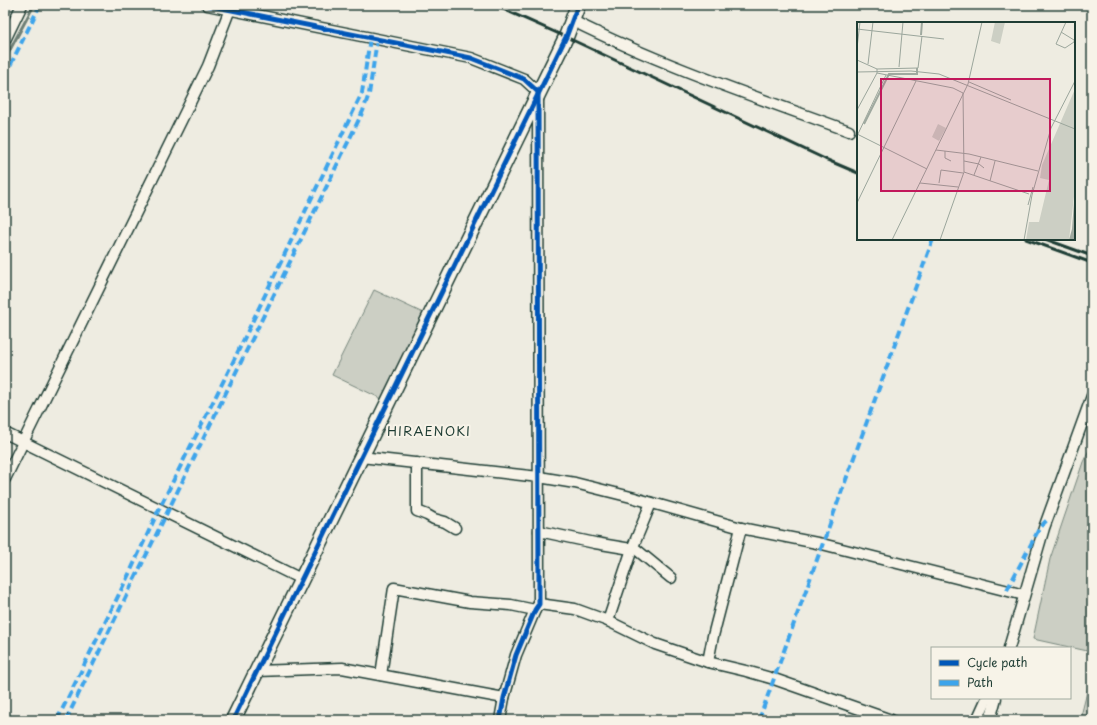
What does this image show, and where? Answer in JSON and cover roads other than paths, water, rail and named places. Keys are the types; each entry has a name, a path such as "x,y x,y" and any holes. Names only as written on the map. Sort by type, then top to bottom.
{"street":[{"path":"5,40 22,5"},
{"path":"207,5 315,28 471,58 524,79 538,92 539,531 537,607 516,655 504,698 500,720"},
{"path":"233,720 566,36 578,5"},
{"path":"5,479 208,66 230,9"},
{"path":"573,20 605,37 694,73 849,131"},
{"path":"1009,647 1044,528 1092,396"},
{"path":"5,433 301,579"},
{"path":"360,457 539,477 575,483 651,502 741,528 822,544 1024,595"},
{"path":"417,463 417,511 434,519 446,522 455,528"},
{"path":"608,621 632,549 651,502"},
{"path":"708,662 713,636 741,528"},
{"path":"539,531 637,550 671,578"},
{"path":"381,676 394,588 470,602 574,610 608,621 655,644 708,662 774,679 891,720"},
{"path":"257,671 342,668 504,698"},
{"path":"977,720 987,699"},
{"path":"990,720 996,699"}],"waterway":[{"path":"5,59 34,5"}],"railway":[{"path":"494,5 857,173"},
{"path":"1029,240 1092,263"},
{"path":"1048,240 1092,256"}],"district":[{"name":"HIRAENOKI","path":"429,430"}]}
